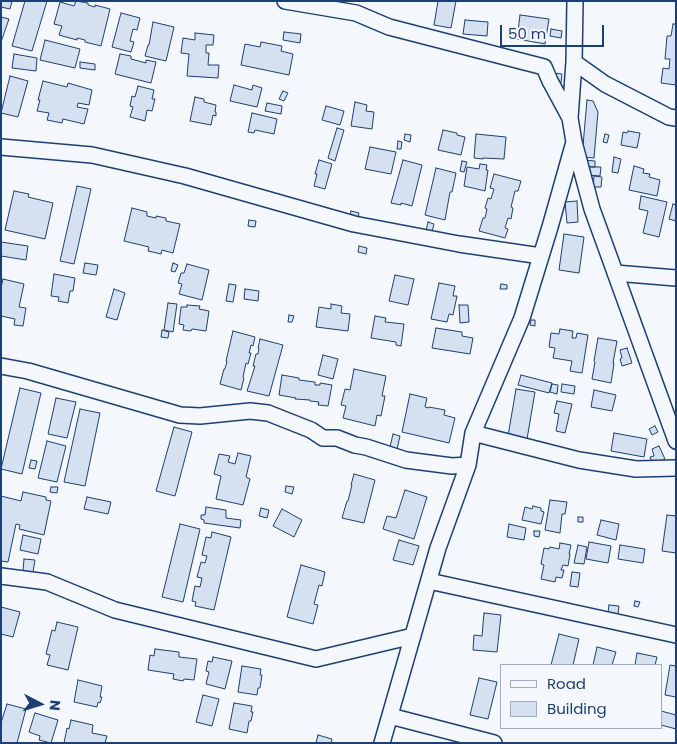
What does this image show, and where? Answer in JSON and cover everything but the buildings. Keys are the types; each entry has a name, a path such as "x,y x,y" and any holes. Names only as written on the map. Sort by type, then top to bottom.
{"street":[{"path":"285,1 357,7 389,27 544,66 570,118"},
{"path":"575,1 574,62 570,118 574,142 592,209 676,441"},
{"path":"574,62 604,84 669,117 676,118"},
{"path":"382,743 438,548 468,465 473,433 522,318 574,142"},
{"path":"1,147 92,155 185,176 354,224 458,244 541,256"},
{"path":"615,273 676,278"},
{"path":"1,366 28,371 180,415 200,416 250,411 268,412 311,430 323,438 337,438 406,460 452,466 468,465"},
{"path":"473,433 579,460 636,469 676,468"},
{"path":"1,576 48,582 115,610 316,659 413,636"},
{"path":"429,581 676,636"},
{"path":"390,716 494,743"}]}
